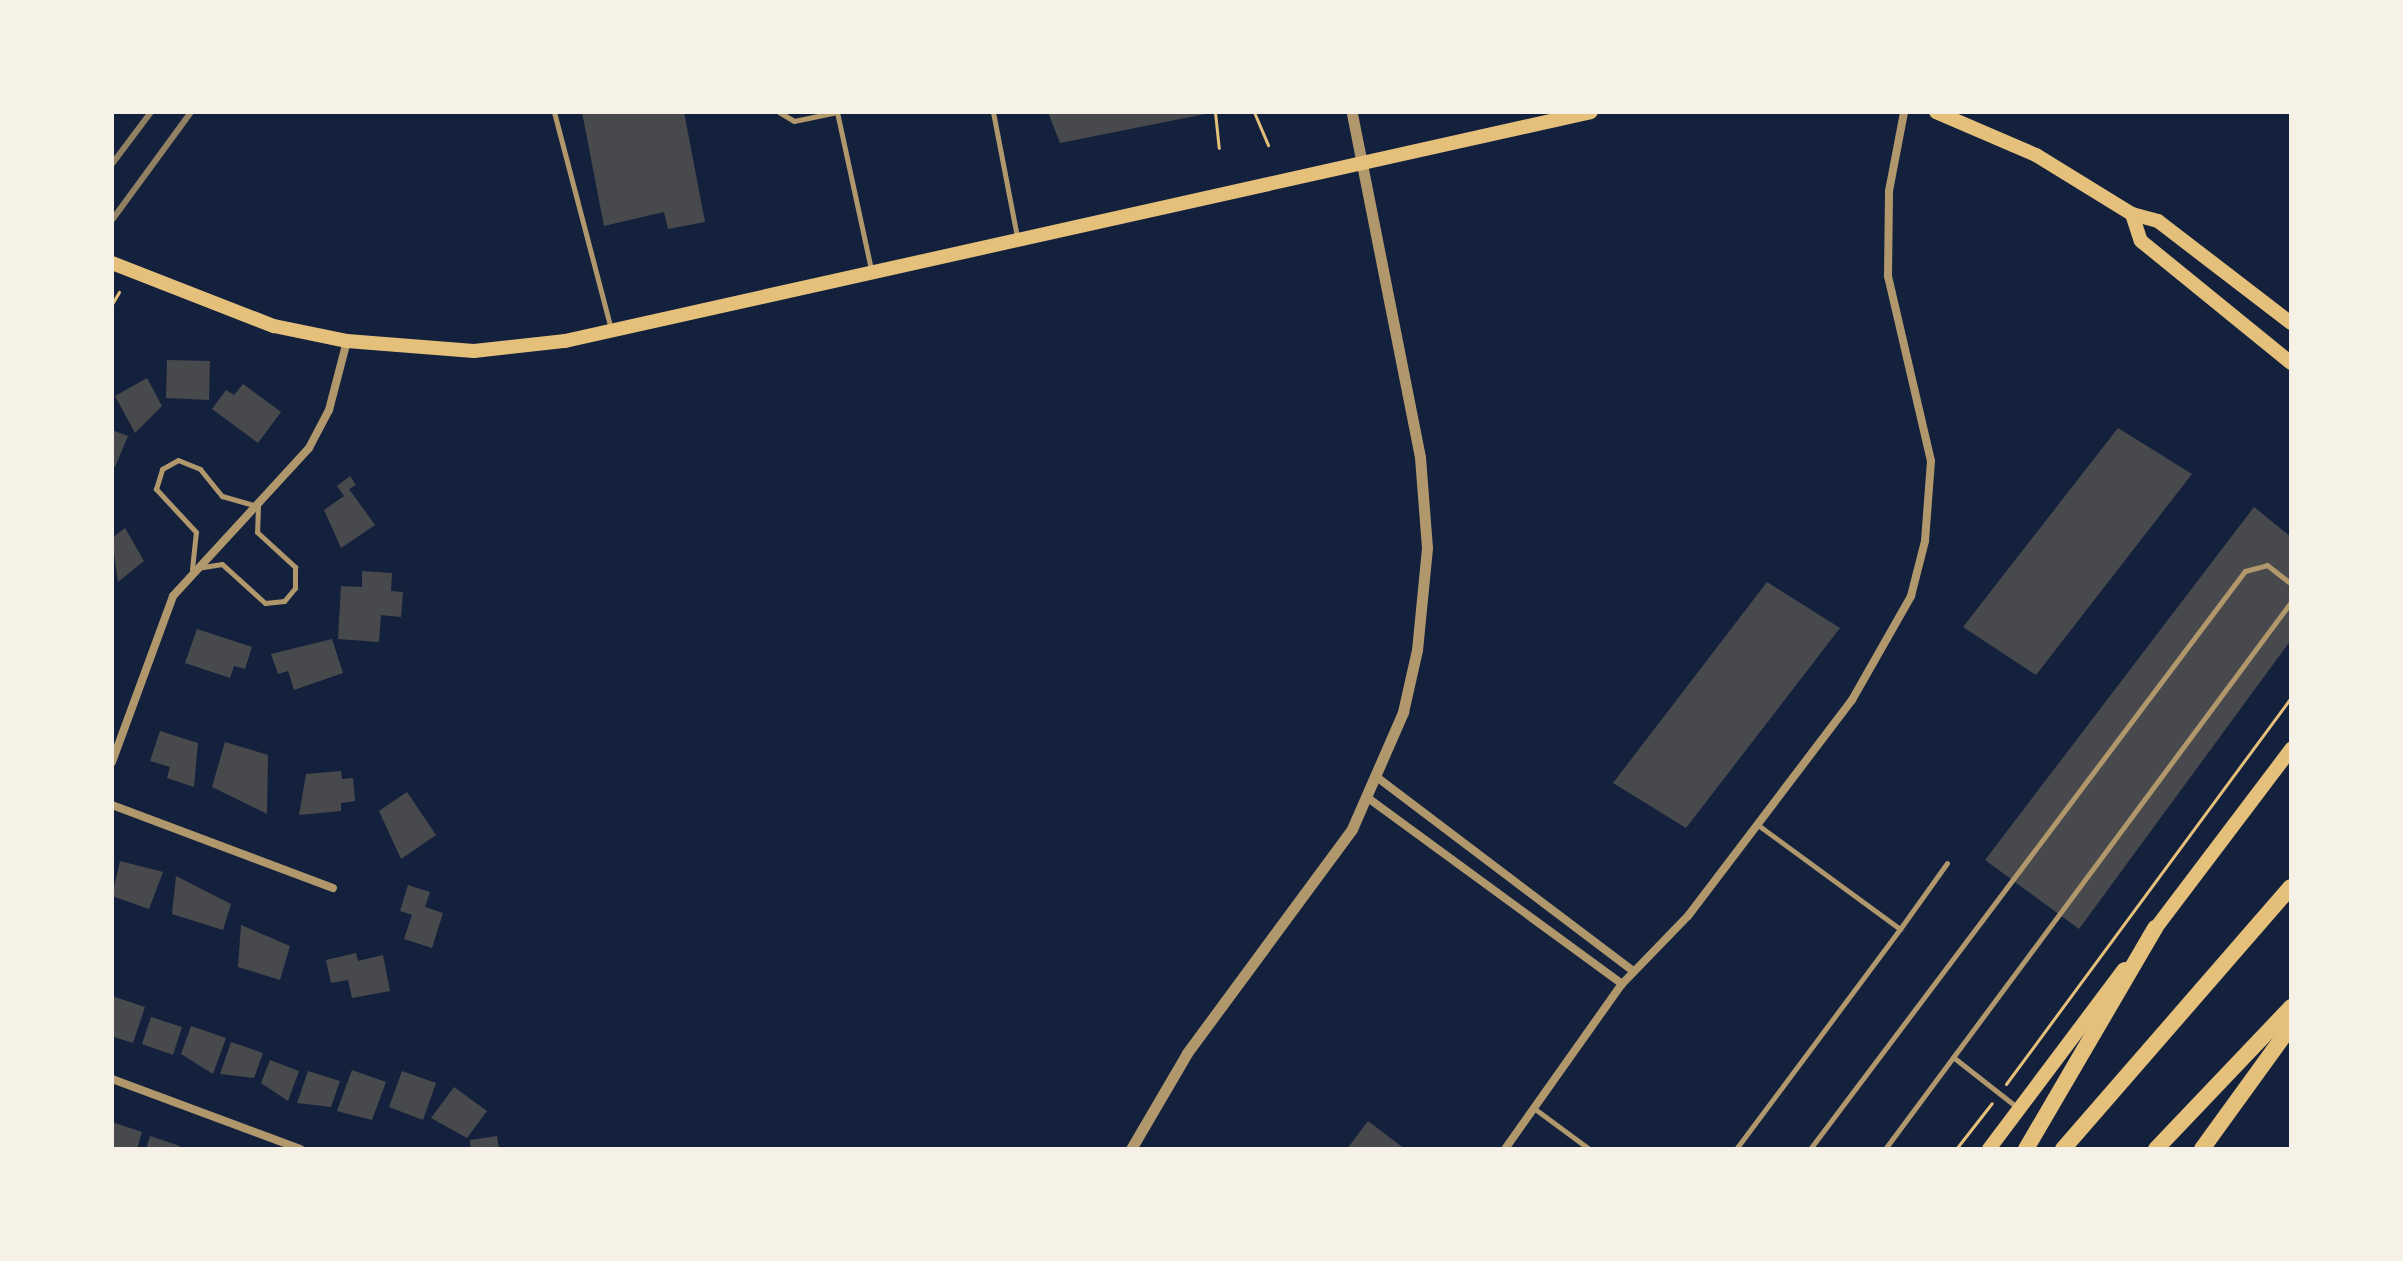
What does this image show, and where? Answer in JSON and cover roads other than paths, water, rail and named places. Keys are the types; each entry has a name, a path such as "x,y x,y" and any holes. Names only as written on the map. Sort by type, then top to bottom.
{"highway":[{"path":"2063,1149 2291,887"},
{"path":"2026,1149 2155,928"},
{"path":"2156,1149 2291,1007"},
{"path":"2202,1149 2291,1026"}],"main road":[{"path":"112,263 274,326 347,341 474,351 612,330 871,269 1591,112"},
{"path":"1936,112 2036,155 2132,214 2158,221 2291,323"},
{"path":"2132,214 2141,241 2291,363"},
{"path":"1989,1149 2291,749"}],"street":[{"path":"1131,1149 1187,1053 1318,880 1368,798 1378,778 1417,650 1427,548 1420,457 1352,112"},
{"path":"1505,1149 1622,984 1681,924 1885,651 1925,541 1926,426 1895,322 1886,251 1904,112"},
{"path":"112,762 162,621 192,569 258,506 316,436 347,341"},
{"path":"1378,778 1633,971"},
{"path":"1368,798 1622,984"},
{"path":"112,805 333,888"},
{"path":"112,1079 300,1149"}],"lane":[{"path":"554,112 612,330"},
{"path":"779,112 794,121 837,112 871,269"},
{"path":"993,112 1017,237"},
{"path":"189,461 222,496 258,506 257,532 295,567 291,595 265,603 222,564 192,569 196,532 159,497 162,469 189,461"},
{"path":"1810,1149 2245,571 2267,565 2291,584"},
{"path":"1885,1149 2291,602"},
{"path":"1757,825 1900,929"},
{"path":"1736,1149 1947,863"},
{"path":"1953,1057 2019,1109"},
{"path":"1535,1109 1589,1149"}],"railway":[{"path":"112,164 151,112"},
{"path":"112,220 191,112"}]}
